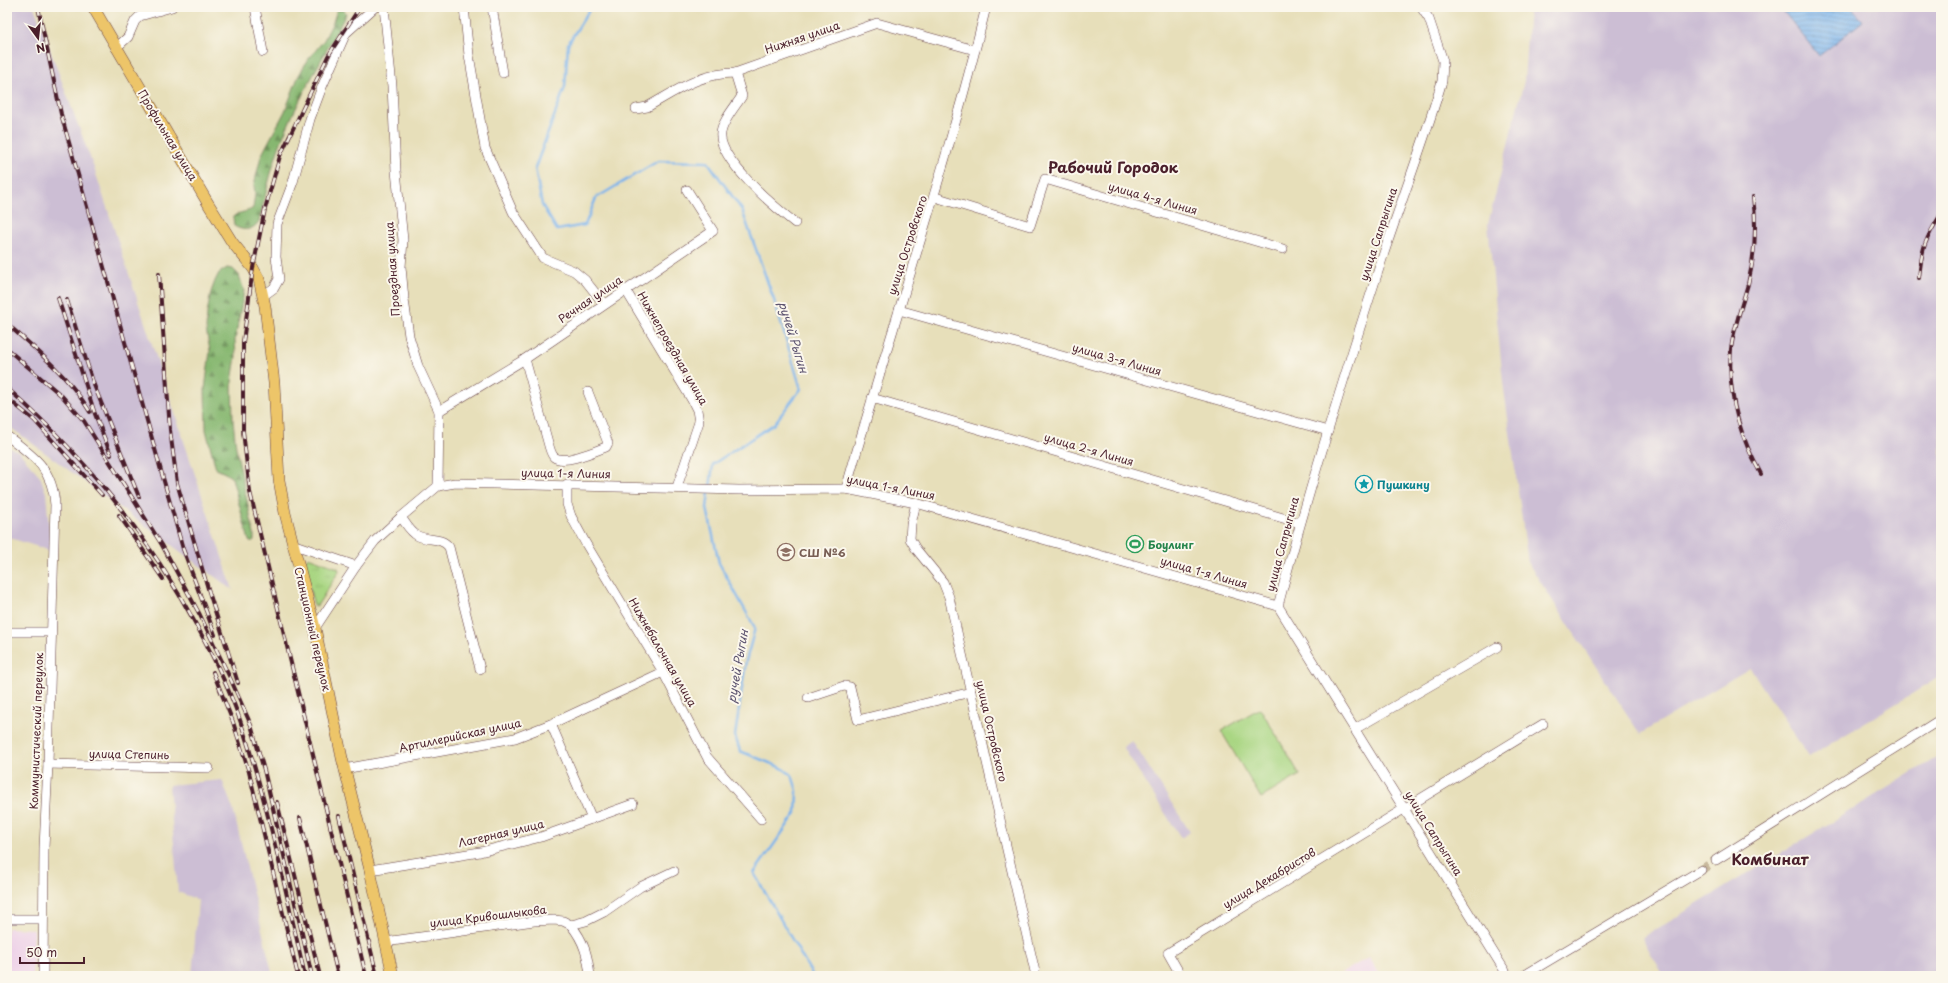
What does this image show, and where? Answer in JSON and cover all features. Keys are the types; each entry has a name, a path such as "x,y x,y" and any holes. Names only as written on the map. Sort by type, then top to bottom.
{"main road":[{"name":"Профильная улица","path":"93,7 209,205 232,242 259,279"},
{"name":"Станционный переулок","path":"259,279 263,296 274,383 279,480 285,513 315,628 344,769 370,870 393,976"}],"street":[{"path":"116,48 128,37 139,11 172,7"},
{"path":"255,7 263,52"},
{"path":"263,296 274,288 278,279 276,257 277,224 293,182 310,119 322,87 346,33 375,7"},
{"name":"Проездная улица","path":"384,7 392,86 396,171 403,240 401,268 404,299 409,336 418,366 439,411 438,486"},
{"path":"464,7 469,55 485,148 513,212 543,258 574,271 585,280 604,304"},
{"path":"492,7 503,73"},
{"name":"улица Островского","path":"846,489 872,398 935,197 986,7"},
{"name":"улица Сапрыгина","path":"1420,7 1429,20 1443,61 1442,81 1370,297 1328,431 1300,523 1278,606 1405,808 1508,976"},
{"name":"Нижняя улица","path":"636,109 646,107 703,77 718,73 735,72 877,23 975,50"},
{"path":"735,72 742,96 723,126 720,134 722,144 728,156 750,184 795,224"},
{"name":"улица 4-я Линия","path":"935,197 1030,226 1044,179 1283,249"},
{"name":"Речная улица","path":"439,411 525,359 625,289 713,231 687,190"},
{"name":"Нижнепроездная улица","path":"625,289 692,400 698,416 699,422 677,487"},
{"name":"улица 3-я Линия","path":"899,310 1328,431"},
{"path":"525,359 549,446 553,456 558,459 570,459 606,447 608,443 588,392"},
{"name":"улица 2-я Линия","path":"872,398 1300,523"},
{"name":"Коммунистический переулок","path":"7,436 39,463 53,486 56,509 44,848 43,976"},
{"name":"улица 1-я Линия","path":"438,486 455,483 690,487 740,490 846,489 916,503 1278,606"},
{"name":"Нижнебалочная улица","path":"567,484 567,504 571,516 663,672 707,757 761,819"},
{"path":"315,628 356,566 376,541 401,517 438,486"},
{"name":"улица Островского","path":"916,503 911,524 910,539 947,588 1036,976"},
{"path":"401,517 414,534 420,537 440,540 449,546 480,669"},
{"path":"292,544 356,566"},
{"path":"7,632 51,632"},
{"path":"1355,729 1497,647"},
{"name":"Артиллерийская улица","path":"344,769 515,738 551,724 663,672"},
{"path":"808,698 844,686 850,687 858,720 971,692"},
{"path":"1716,860 1941,719"},
{"path":"551,724 592,819"},
{"path":"1405,808 1543,724"},
{"name":"улица Степинь","path":"48,764 209,768"},
{"name":"Лагерная улица","path":"370,870 480,852 541,837 633,804"},
{"name":"улица Декабристов","path":"1181,976 1168,953 1405,808"},
{"path":"1523,976 1701,870"},
{"path":"590,976 586,949 581,938 571,925 595,917 640,887 674,871"},
{"path":"7,919 43,919"},
{"name":"улица Кривошлыкова","path":"386,942 534,921 554,920 563,921 571,925"}],"shaded area":[{"path":"7,7 34,7 93,165 233,590 7,425"},
{"path":"1529,7 1941,7 1941,676 1809,757 1750,668 1640,734 1528,563 1503,382 1488,224 1524,81"},
{"path":"7,446 19,452 40,476 46,493 51,551 7,537"},
{"path":"1132,741 1190,832 1181,838 1123,747"},
{"path":"1941,755 1941,976 1664,976 1642,938"},
{"path":"222,780 233,809 273,976 192,976 198,900 178,892 169,785"},
{"path":"7,928 34,929 32,976 7,976"},
{"path":"1369,957 1381,976 1337,976"}],"green space":[{"path":"337,10 344,10 346,14 307,86 281,141 259,221 252,228 238,228 234,226 233,217 253,208 255,194 254,185 261,156 285,111 298,77 307,61 324,40"},
{"path":"227,268 233,269 239,275 244,291 235,340 236,356 232,382 233,420 236,448 254,534 254,540 252,542 249,541 232,478 216,469 206,430 205,389 210,351 206,329 207,313 211,292 215,281 219,273"},
{"path":"308,557 338,568 339,571 317,606 314,606 304,564"},
{"path":"1260,708 1300,775 1261,798 1221,731"}],"water":[{"path":"1780,7 1851,7 1863,21 1819,56"}],"waterway":[{"name":"ручей Рыгин","path":"591,7 568,44 565,87 535,168 542,205 557,230 585,225 596,198 658,161 708,162 742,210 774,300 801,389 774,424 713,464 710,487"},
{"name":"ручей Рыгин","path":"709,492 707,508 719,563 755,628 746,661 735,736 740,751 782,768 792,775 797,791 796,813 754,873 813,976"}],"tunnel":[{"path":"1701,870 1716,860"}],"railway":[{"path":"38,7 61,114 183,549 215,635"},
{"path":"360,7 328,56 280,156 265,209 253,268 243,342 243,431 250,492 366,976"},
{"path":"1753,197 1755,240 1748,284 1734,333 1730,366 1736,414 1746,444 1761,474"},
{"path":"1919,278 1921,259 1925,244 1941,214"},
{"path":"159,274 170,430 177,483 238,683"},
{"path":"58,298 95,414 111,455"},
{"path":"67,300 94,385 139,497"},
{"path":"7,324 63,376 90,412"},
{"path":"7,349 62,396 84,421 162,545 200,615 251,725 264,770 312,976"},
{"path":"7,388 63,441 89,470 137,530 179,594 210,651 232,698 251,754 276,849 305,976"},
{"path":"7,398 34,420 102,495"},
{"path":"119,515 163,579"},
{"path":"213,672 233,722 249,772 298,976"},
{"path":"277,802 320,976"},
{"path":"339,816 377,976"},
{"path":"300,818 338,976"}],"place":[{"name":"Пушкину","path":"1364,484"},
{"name":"Боулинг","path":"1135,544"},
{"name":"СШ №6","path":"786,552"}],"district":[{"name":"Рабочий Городок","path":"1113,166"},
{"name":"Комбинат","path":"1770,858"}]}
